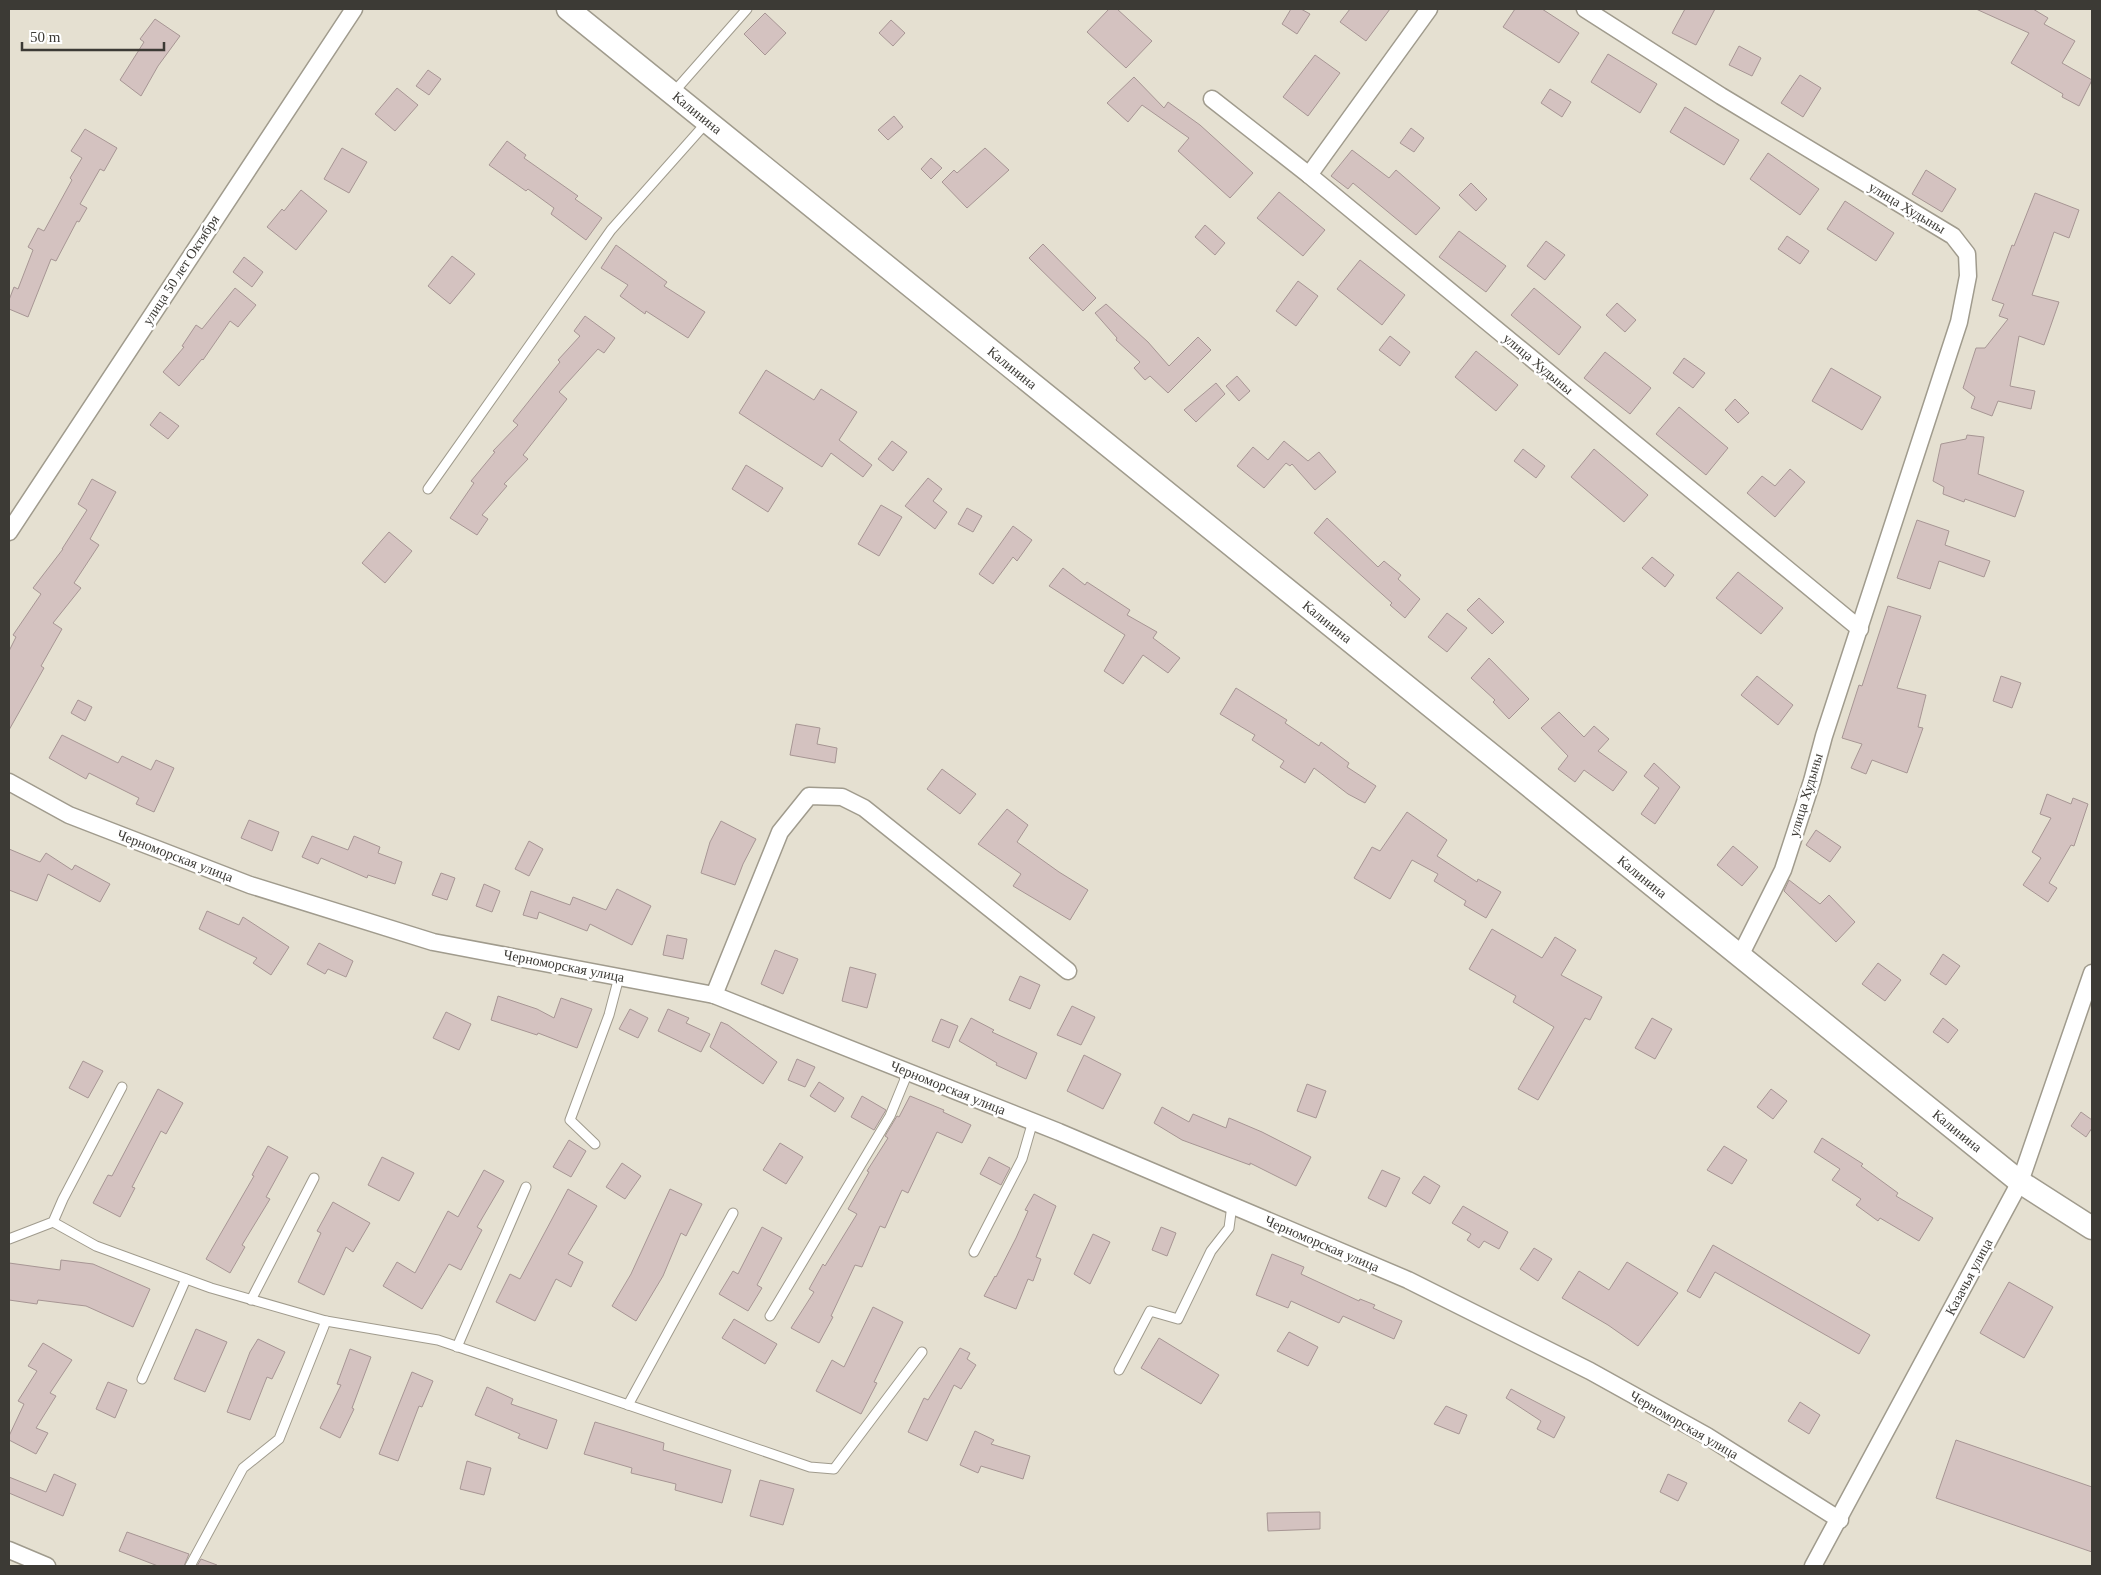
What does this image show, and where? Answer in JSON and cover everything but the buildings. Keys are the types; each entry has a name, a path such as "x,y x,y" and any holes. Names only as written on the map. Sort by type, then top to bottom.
{"street":[{"name":"улица 50 лет Октября","path":"9,532 354,9"},
{"name":"Калинина","path":"568,9 2020,1182 2092,1228"},
{"path":"1309,175 1429,9"},
{"name":"улица Худыны","path":"1585,9 1721,96 1953,236 1968,254 1968,276 1960,322 1824,736 1812,781 1783,870 1740,956"},
{"name":"улица Худыны","path":"1212,99 1309,175 1860,629"},
{"name":"Черноморская улица","path":"9,782 69,815 250,885 433,942 714,995 1033,1121 1408,1280 1590,1371 1706,1436 1840,1520"},
{"path":"714,995 780,832 809,796 842,797 864,808 1068,971"},
{"name":"Казачья улица","path":"1813,1566 1840,1520 2020,1182 2092,973"},
{"path":"9,1550 47,1566"}],"lane":[{"path":"673,94 747,9"},
{"path":"428,489 611,230 707,121"},
{"path":"595,1144 570,1120 609,1015 619,977"},
{"path":"770,1316 890,1116 908,1072"},
{"path":"9,1239 53,1222 63,1199 122,1087"},
{"path":"974,1252 1022,1159 1033,1121"},
{"path":"251,1300 314,1178"},
{"path":"457,1347 526,1187"},
{"path":"1119,1370 1150,1311 1178,1319 1211,1251 1229,1228 1232,1205"},
{"path":"628,1405 733,1213"},
{"path":"53,1222 96,1246 186,1279 326,1321 438,1340 810,1468 834,1468 922,1352"},
{"path":"142,1379 186,1279"},
{"path":"190,1566 242,1468 279,1438 326,1321"}]}
